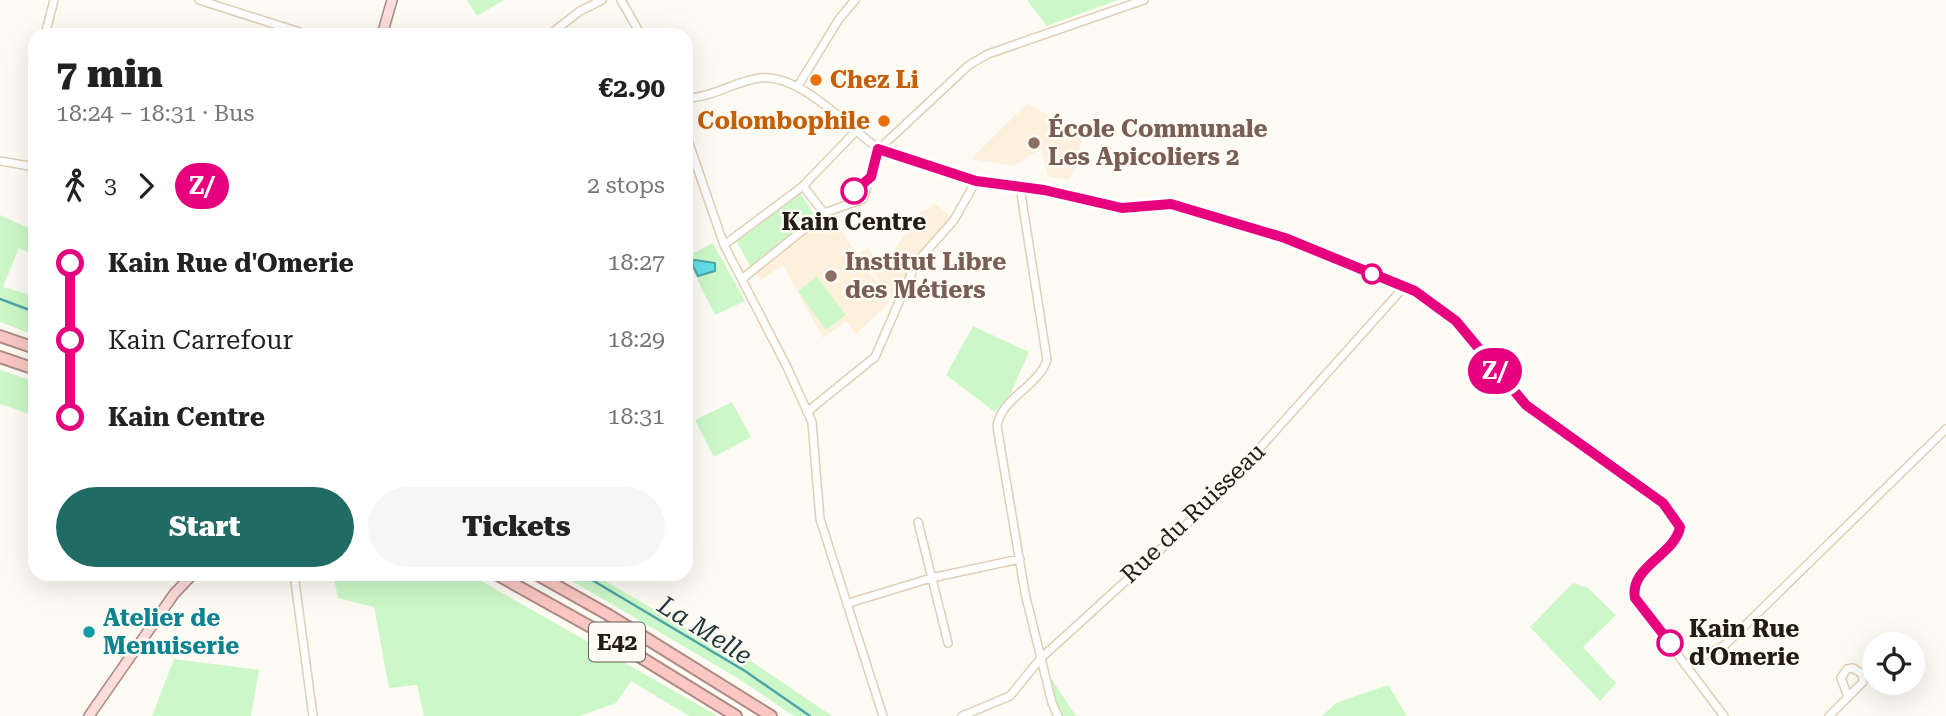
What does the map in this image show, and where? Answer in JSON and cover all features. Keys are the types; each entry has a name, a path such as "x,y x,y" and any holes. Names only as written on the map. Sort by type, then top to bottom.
{"highway":[{"path":"0,336 28,346"},
{"path":"0,357 28,367"},
{"name":"E42","path":"509,581 598,631 736,716"},
{"name":"E42","path":"548,581 607,614 771,716"}],"main road":[{"path":"384,28 392,0"},
{"path":"89,716 186,581"}],"street":[{"path":"47,28 54,0"},
{"path":"199,0 287,28"},
{"path":"558,28 580,11 602,0"},
{"path":"621,0 637,28"},
{"path":"798,86 839,19 855,0"},
{"path":"742,279 827,212 863,199 878,149 969,65 988,54 1144,0"},
{"path":"693,96 760,77 798,86 878,149 976,181 1020,187 1122,208 1171,204 1285,238 1415,291 1456,321 1526,405 1663,503 1676,516 1680,527 1677,537 1637,580 1633,592 1724,716"},
{"path":"724,245 803,186 855,132"},
{"path":"693,155 724,245 807,412 814,437 820,519 883,716"},
{"path":"0,161 28,163"},
{"path":"807,412 875,357 916,263 954,220 976,181"},
{"path":"803,186 827,212"},
{"path":"1020,187 1046,360 1042,374 1006,407 997,423 1040,659 1058,716"},
{"name":"Rue du Ruisseau","path":"962,716 1010,696 1040,659 1174,537 1234,477 1404,287"},
{"path":"1685,665 1725,645 1946,429"},
{"path":"918,522 948,643"},
{"path":"849,603 931,578 1020,559"},
{"path":"294,581 313,716"},
{"path":"1829,716 1848,697"}],"shaded area":[{"name":"École Communale Les Apicoliers 2","path":"1028,103 1083,138 1070,180 1048,176 1041,149 1013,166 971,159"},
{"path":"934,203 953,218 915,262 897,307 860,253 868,248 878,263 884,264 921,211 928,210"},
{"name":"Institut Libre des Métiers","path":"830,214 890,302 856,334 846,321 823,338 783,265 760,281 756,271"}],"green space":[{"path":"467,0 504,0 477,16"},
{"path":"1027,0 1118,0 1047,26"},
{"path":"800,193 815,216 750,266 736,240"},
{"path":"0,215 28,228 28,252 19,248 3,287 28,294 28,332 0,322"},
{"path":"713,243 745,301 715,315 693,271 693,253"},
{"path":"817,277 846,315 826,330 798,291"},
{"path":"973,326 1029,352 1010,395 995,412 946,375"},
{"path":"0,370 28,380 28,414 0,404"},
{"path":"732,402 751,437 714,457 695,420"},
{"path":"334,581 481,581 718,716 689,716 631,681 616,703 580,716 424,716 417,685 389,688 374,607 338,598"},
{"path":"572,581 605,581 698,635 708,632 832,716 794,716 736,677"},
{"path":"1573,583 1588,588 1616,615 1583,647 1616,683 1600,701 1530,627"},
{"path":"174,659 259,670 251,716 152,716"},
{"path":"1049,675 1076,716 1054,716"},
{"path":"1388,685 1407,716 1322,716 1336,703"}],"water":[{"path":"693,261 715,263 715,271 698,276"}],"waterway":[{"name":"La Melle","path":"0,299 28,309"},
{"name":"La Melle","path":"594,581 745,671 810,716"}],"bus line":[{"name":"Z/","path":"854,191 871,177 878,149 976,181 1044,190 1122,208 1171,204 1285,238 1425,296 1456,321 1502,380 1526,405 1663,503 1676,516 1680,527 1677,537 1637,580 1633,592 1670,643"}],"place":[{"name":"Chez Li","path":"816,80"},
{"name":"Colombophile","path":"884,121"},
{"name":"École Communale Les Apicoliers 2","path":"1034,143"},
{"name":"Kain Centre","path":"854,191"},
{"name":"Institut Libre des Métiers","path":"831,276"},
{"name":"Atelier de Menuiserie","path":"89,632"},
{"name":"Kain Rue d'Omerie","path":"1670,643"}]}
